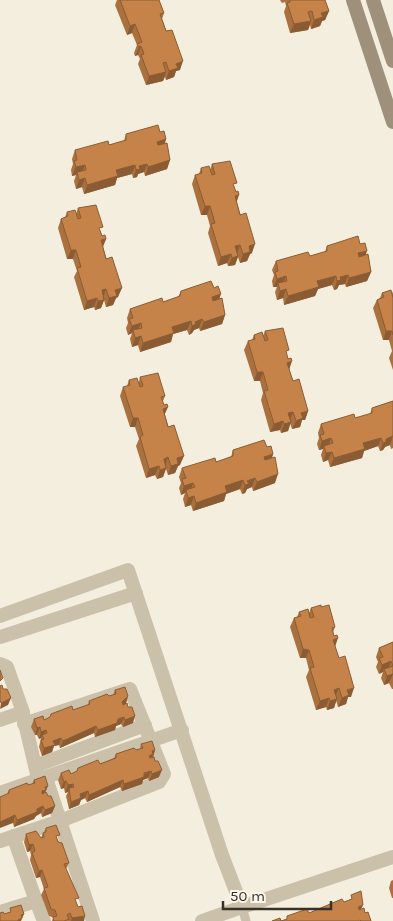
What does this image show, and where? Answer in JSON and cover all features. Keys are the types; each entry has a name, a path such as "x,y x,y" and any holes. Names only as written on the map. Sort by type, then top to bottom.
{"main road":[{"path":"353,0 393,122"},
{"path":"373,0 393,61"}],"street":[{"path":"0,616 128,570 222,855 242,907"},
{"path":"0,637 136,593"},
{"path":"0,664 7,667 23,718 35,766 43,779 60,820 93,921"},
{"path":"0,720 23,718 130,689 164,774 162,780 60,820 7,838 44,921"},
{"path":"35,766 145,725"},
{"path":"0,793 152,742 182,730"},
{"path":"202,921 393,857"},
{"path":"0,912 36,901"}],"lane":[{"path":"242,907 246,921"}],"building":[{"path":"120,0 159,0 164,13 160,14 166,31 172,30 183,61 176,64 178,68 169,71 166,62 163,63 166,72 149,76 141,55 144,54 141,46 139,47 137,44 142,42 135,24 130,26"},
{"path":"290,0 325,0 329,11 321,13 323,17 314,20 312,11 308,12 311,21 294,24 287,3"},
{"path":"158,125 160,132 164,131 166,139 157,142 158,145 167,143 170,160 148,167 147,164 139,166 140,169 136,170 135,165 116,170 118,176 87,185 85,178 79,180 77,172 86,170 85,165 76,167 74,161 77,160 75,150 108,141 109,145 126,140 126,134"},
{"path":"230,161 237,183 233,184 239,195 235,196 240,215 246,213 255,244 249,246 250,252 243,254 240,245 235,246 238,256 232,258 231,254 221,257 211,224 215,223 210,206 205,206 195,175 202,173 201,168 209,166 212,175 215,174 212,164"},
{"path":"96,205 103,227 99,228 102,236 105,235 106,239 101,240 106,259 112,257 122,288 115,290 117,296 109,298 106,289 102,290 104,300 98,301 97,298 87,301 77,268 81,267 76,250 71,250 61,219 68,216 67,212 75,210 78,219 81,218 78,208"},
{"path":"358,236 360,244 365,243 367,251 358,253 359,257 368,254 371,272 349,278 348,275 340,277 341,280 337,281 336,276 317,281 319,287 288,296 286,289 280,291 278,283 287,281 286,276 277,279 275,272 278,271 276,261 308,252 310,256 327,251 327,246"},
{"path":"211,281 214,288 218,286 221,294 212,297 213,301 222,298 225,315 204,322 202,319 195,322 196,324 192,326 191,321 172,327 174,333 143,343 141,336 135,338 133,330 142,328 141,323 132,326 129,319 133,318 130,309 162,298 163,302 180,296 181,291"},
{"path":"391,290 393,298 393,335 392,331 386,331 377,300 384,297 382,293"},
{"path":"283,328 289,350 286,351 288,359 291,358 292,361 287,363 293,381 299,379 308,411 301,413 303,418 296,421 293,412 288,413 291,422 284,424 283,421 274,424 264,391 268,390 263,372 257,372 248,341 255,339 254,335 262,332 265,341 268,340 265,331"},
{"path":"158,373 165,396 161,397 164,405 167,404 168,407 163,409 168,427 174,425 184,456 177,458 178,464 171,466 168,457 164,459 166,468 160,470 159,466 149,469 140,437 143,435 138,418 133,418 123,387 130,385 129,380 137,378 140,387 143,386 140,377"},
{"path":"393,401 393,436 386,439 386,442 383,443 381,438 363,443 365,449 334,458 332,452 326,453 324,446 333,443 331,438 322,441 320,435 324,434 321,424 354,414 355,418 372,413 372,408"},
{"path":"264,440 267,447 271,446 273,454 264,457 265,460 275,457 278,474 257,482 255,478 247,481 249,484 245,485 243,480 225,486 227,492 196,503 194,496 188,498 186,490 195,487 193,483 184,486 182,479 186,478 182,468 215,458 216,462 233,456 233,450"},
{"path":"321,605 321,607 329,605 335,627 332,628 334,636 337,635 338,638 333,640 339,658 345,656 354,688 347,690 349,695 342,698 339,688 334,690 337,699 330,701 329,698 320,701 310,668 314,667 309,650 303,649 294,618 301,616 299,612 308,609 310,618 314,617 311,608"},
{"path":"393,642 393,666 391,661 382,665 379,658 383,657 379,648"},
{"path":"393,666 393,674 387,676 384,669"},
{"path":"0,670 3,678 0,681"},
{"path":"2,685 3,689 7,689 11,698 1,703 0,686"},
{"path":"125,687 128,696 122,702 123,705 127,703 128,707 132,707 135,716 125,720 124,717 118,719 117,723 98,730 96,726 63,741 61,738 53,741 55,745 44,748 41,740 44,739 42,735 47,733 46,730 41,732 40,727 37,728 34,719 43,716 44,720 50,717 51,714 72,706 73,710 90,704 89,701 107,694 109,696 116,694 115,690"},
{"path":"152,741 155,750 149,756 150,758 154,757 155,761 158,761 162,770 152,774 151,771 144,773 144,777 124,784 123,780 89,795 88,791 80,794 81,798 71,802 69,788 74,787 73,784 68,785 66,781 64,782 61,773 69,770 71,774 77,771 78,768 98,760 100,764 116,758 116,754 134,748 136,750 143,748 141,744"},
{"path":"45,776 48,786 45,787 46,790 42,791 42,794 46,792 48,796 51,796 55,806 45,810 43,806 37,809 37,812 17,820 15,815 0,822 0,797 9,793 9,790 27,783 28,785 35,783 34,780"},
{"path":"56,825 60,835 56,836 58,842 62,843 69,863 64,864 79,898 75,899 78,907 82,906 85,916 72,918 70,913 67,915 69,919 64,921 54,921 53,917 57,916 55,910 51,909 44,888 48,887 42,870 39,871 32,853 35,851 33,844 29,845 26,834 36,831 41,838 44,837 43,833 46,832 46,828"},
{"path":"361,891 363,905 358,907 359,910 364,908 365,913 368,912 371,921 281,921 287,919 287,916 307,909 309,913 342,899 344,902 352,899 351,895"},
{"path":"21,905 24,914 21,915 22,918 18,921 0,921 0,913 11,912 10,908"}]}
